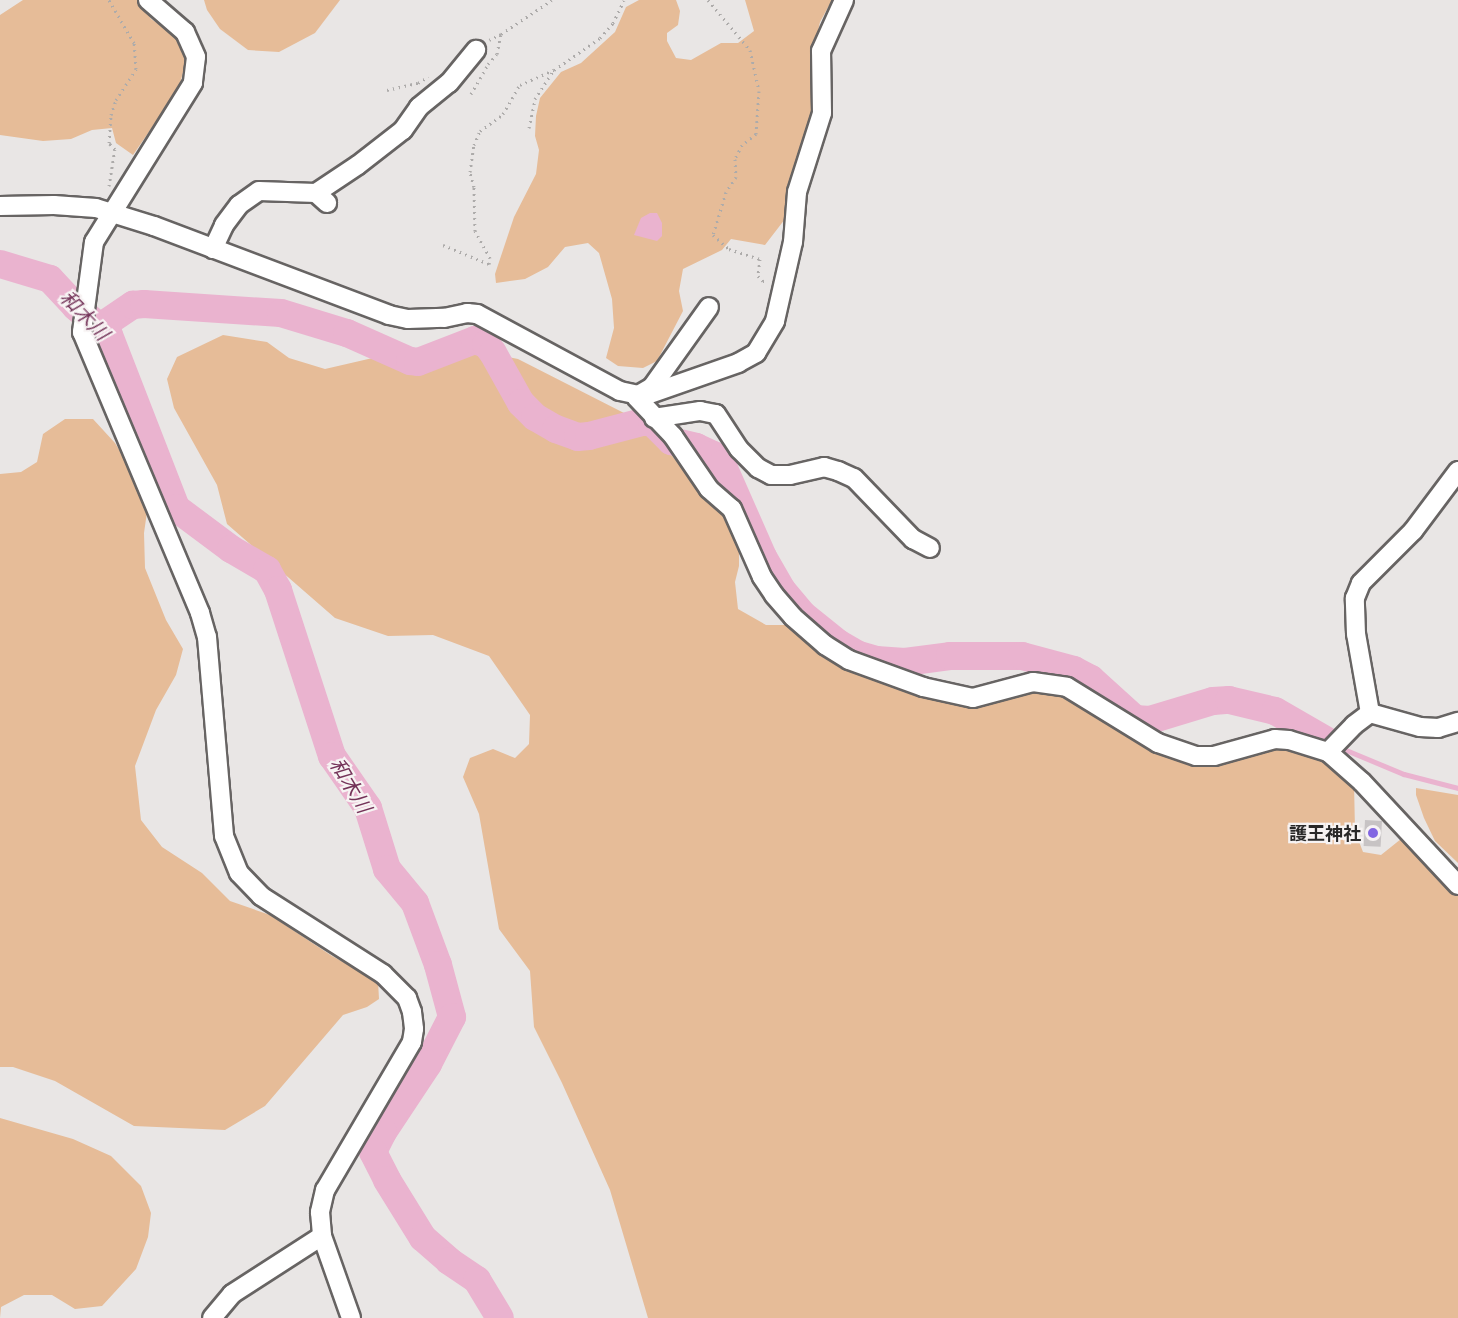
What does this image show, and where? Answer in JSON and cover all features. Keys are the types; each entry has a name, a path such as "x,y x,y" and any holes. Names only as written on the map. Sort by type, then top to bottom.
{"street":[{"path":"148,0 185,32 196,57 193,82 104,211 94,242 81,322 84,341 200,613 207,637 224,836 239,873 261,896 383,974 407,998 412,1012 412,1042 325,1190 320,1212 322,1236 351,1318"},
{"path":"636,397 738,363 756,352 775,321 793,242 797,192 822,113 821,51 844,0"},
{"path":"213,249 224,225 247,198 259,191 321,198 403,130 419,107 449,83 476,50"},
{"path":"0,206 54,205 104,211 154,226 389,315 423,320 467,313 483,317 620,391 636,397 678,444 709,489 732,509 762,577 774,595 793,617 825,645 849,660 923,687 973,698 1033,682 1067,687 1104,707 1151,739 1196,756 1214,756 1275,739 1333,747 1362,782 1458,885"},
{"path":"636,397 652,387 709,307"},
{"path":"654,417 700,411 716,414 739,449 758,468 771,475 790,475 824,468 854,478 914,539 930,548"},
{"path":"1370,713 1356,634 1355,598 1361,583 1409,536 1458,471"},
{"path":"1333,747 1370,713"},
{"path":"1370,713 1420,727 1438,728 1458,722"},
{"path":"212,1318 232,1294 322,1236"}],"path":[{"path":"104,211 115,149 109,143 111,115 116,100 136,69 134,43 109,0"},
{"path":"501,34 552,0"},
{"path":"443,245 489,264 490,258 475,231 474,187 470,172 474,145 480,131 503,114 520,85 554,70 600,38 613,23 624,0"},
{"path":"708,0 750,50 759,91 756,134 742,145 735,159 736,177 726,192 713,235 729,249 760,259 759,279 785,284"},
{"path":"529,128 535,99 554,70"},
{"path":"387,90 418,82 434,74"}],"shaded area":[{"path":"23,0 139,0 151,19 182,39 185,64 179,88 133,155 116,143 112,128 92,130 71,139 43,141 0,135 0,15"},
{"path":"204,0 340,0 315,33 279,52 248,50 220,29 207,10"},
{"path":"639,0 676,0 680,11 678,25 667,33 667,41 676,58 691,60 721,43 738,43 754,31 745,0 832,0 820,22 816,40 818,57 815,107 788,195 785,219 765,245 731,239 722,250 683,269 679,291 683,311 657,361 643,368 618,366 606,358 614,328 612,299 599,253 588,243 565,247 548,267 525,279 496,283 495,274 514,217 536,174 539,150 535,136 536,116 540,98 561,72 581,63 615,32 626,7"},
{"path":"650,213 657,213 662,223 662,236 657,241 634,235 641,218"},
{"path":"223,335 267,342 289,358 325,369 377,357 471,350 518,359 624,413 669,452 701,491 728,516 739,541 739,566 735,582 738,609 766,625 793,625 905,689 1037,690 1064,697 1160,754 1208,765 1234,761 1273,747 1295,748 1327,761 1354,782 1355,831 1363,852 1381,855 1401,839 1458,893 1458,1318 648,1318 610,1190 534,1027 530,971 499,929 479,814 463,777 470,758 493,749 515,758 529,744 530,715 489,656 433,635 388,636 335,618 227,524 217,485 174,408 167,379 177,357"},
{"path":"65,419 93,419 115,443 134,474 147,512 144,533 145,568 166,620 183,649 176,675 156,710 135,766 141,820 162,847 202,873 230,901 270,915 332,956 378,981 379,999 367,1007 343,1015 265,1106 225,1130 134,1126 55,1081 13,1067 0,1067 0,474 21,472 37,462 43,434"},
{"path":"1416,788 1458,795 1458,863 1435,841 1424,818 1416,795"},
{"path":"0,1118 73,1139 111,1156 141,1186 151,1213 148,1237 136,1269 102,1306 75,1309 52,1295 24,1295 1,1307 0,1318"}],"building":[{"name":"護王神社","path":"1365,820 1382,821 1381,847 1364,846"}],"waterway":[{"name":"和木川","path":"0,264 50,279 76,307 109,335 176,508 231,549 267,570 278,590 332,756 368,808 387,869 415,903 438,965 452,1017 428,1064 383,1132 373,1152 387,1180 423,1238 449,1261 477,1280 500,1318"},
{"path":"100,327 133,305 144,304 281,313 347,333 410,361 418,362 475,340 486,344 493,353 521,403 535,417 556,429 578,437 642,422 652,422 671,441 696,447 713,455 722,464 763,557 782,590 803,615 838,643 859,655 876,660 905,662 950,656 1022,656 1074,670 1091,679 1135,719 1150,720 1213,701 1229,700 1275,711 1329,742"},
{"path":"1339,747 1404,774 1458,788"}],"place":[{"name":"護王神社","path":"1373,833"}]}
